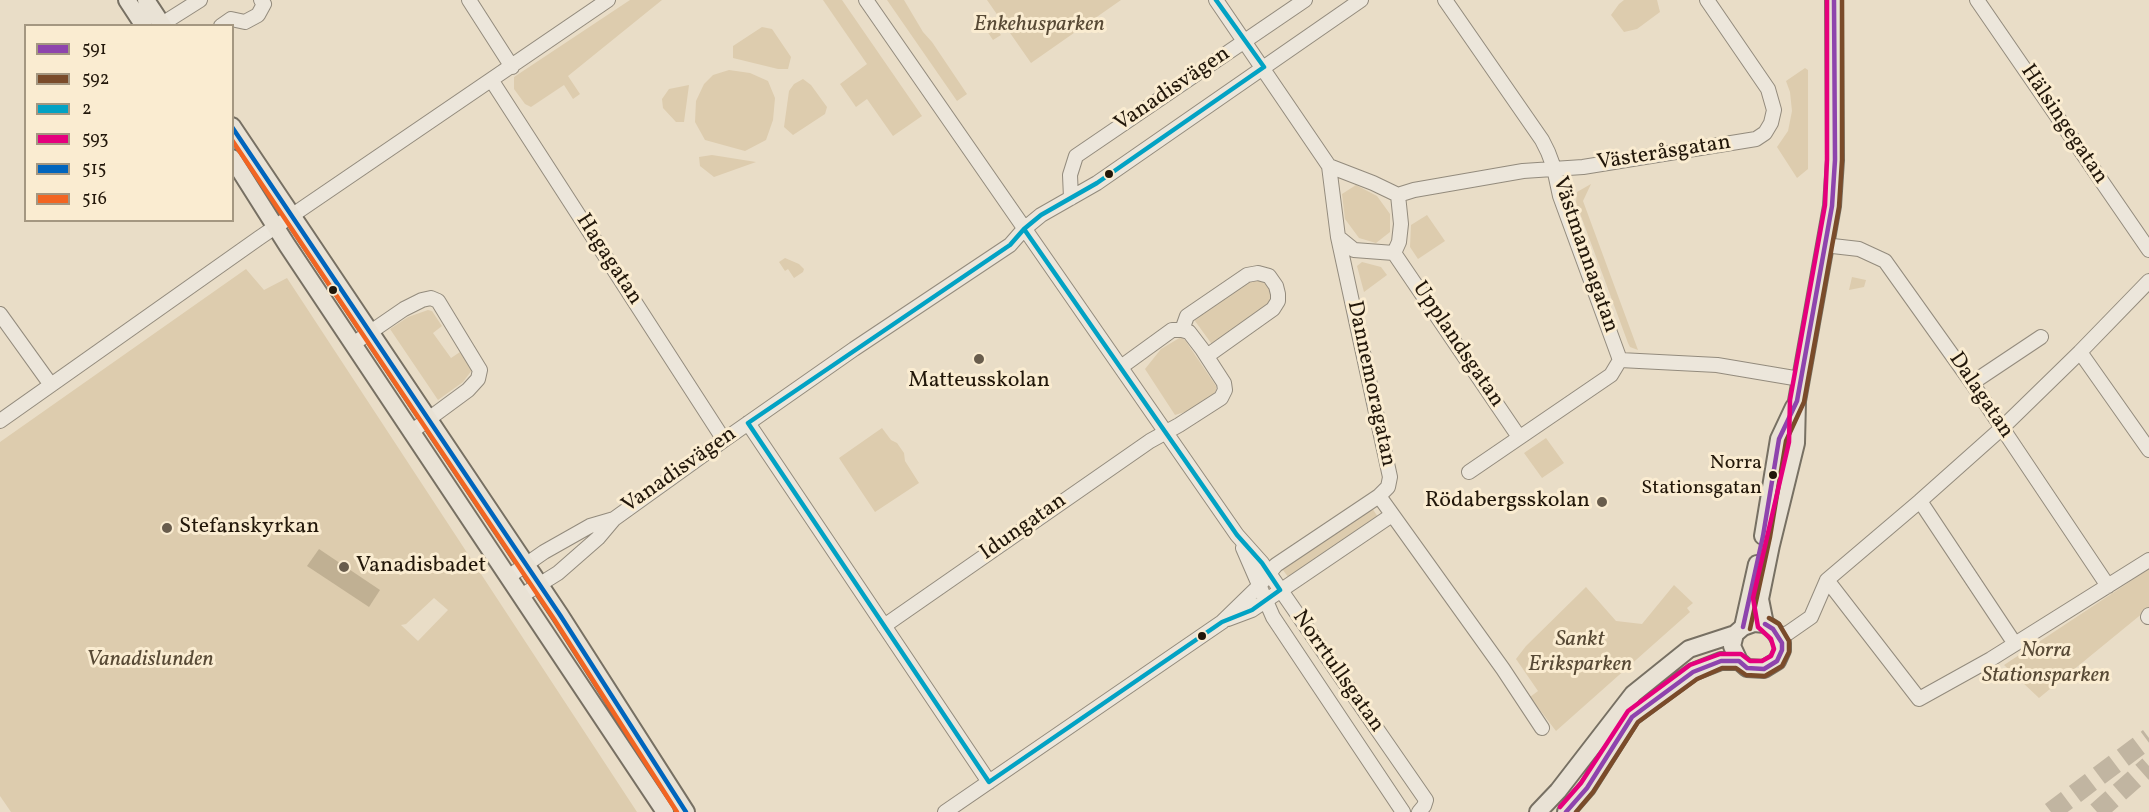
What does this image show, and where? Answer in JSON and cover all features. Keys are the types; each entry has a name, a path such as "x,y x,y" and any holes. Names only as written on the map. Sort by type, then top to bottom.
{"main road":[{"path":"127,0 143,24"},
{"path":"146,0 162,24"},
{"path":"1765,624 1761,599 1796,443 1800,379 1832,206 1835,160 1834,0"},
{"path":"234,129 539,584 686,812"},
{"path":"234,161 411,432 666,812"},
{"path":"1538,812 1558,791 1634,694 1689,649 1739,631 1754,623 1765,624 1773,629 1780,643 1777,661 1764,669 1747,668 1738,661 1732,646 1739,631 1763,536 1779,439 1797,401"},
{"path":"1566,812 1587,788 1632,717 1693,672 1721,661 1738,661"}],"street":[{"path":"164,24 200,0"},
{"path":"224,24 231,19 245,22 258,15 264,4 261,0"},
{"path":"469,0 512,67"},
{"path":"0,421 608,0"},
{"name":"Norrtullsgatan","path":"866,0 1237,535 1281,590 1426,800 1419,812"},
{"path":"1216,0 1264,67 1329,166 1398,195 1401,224 1399,242 1394,253 1375,253 1354,249 1338,237"},
{"name":"Vanadisvägen","path":"1071,198 1070,175 1076,156 1305,0"},
{"name":"Vanadisvägen","path":"521,596 558,573 598,538 614,519 724,440 1010,245 1024,229 1057,204 1097,183 1361,0"},
{"name":"Västmannagatan","path":"1445,0 1542,140 1554,168 1560,196 1620,360 1717,365 1800,379"},
{"name":"Västeråsgatan","path":"1398,195 1414,190 1554,168 1582,167 1756,139 1771,123 1774,110 1768,89 1707,0"},
{"name":"Hälsingegatan","path":"1977,0 2149,250"},
{"name":"Hagagatan","path":"492,81 724,440"},
{"name":"Dannemoragatan","path":"1329,166 1338,237 1390,477 1388,488 1379,496 1503,669 1542,728"},
{"name":"Dalagatan","path":"1824,244 1859,249 1885,261 1972,383 2108,586"},
{"name":"Upplandsgatan","path":"1394,253 1519,437"},
{"path":"1120,367 1172,330 1182,330 1187,316 1247,274 1258,273 1269,276 1278,294 1278,301 1273,309 1207,356"},
{"path":"1780,643 1788,633 1811,617 1827,580 2002,428 2149,281"},
{"path":"353,344 404,309 422,300 431,298 438,301 480,370 478,379 468,390 411,432"},
{"path":"0,314 51,385"},
{"name":"Idungatan","path":"884,626 1150,441 1221,398 1225,390 1224,383 1189,332 1182,330"},
{"path":"1972,383 2041,337"},
{"path":"2080,352 2149,450"},
{"path":"1469,472 1611,375 1620,360"},
{"path":"748,423 988,782"},
{"path":"945,812 1222,622 1259,586 1276,565 1379,496"},
{"path":"1920,501 2015,644"},
{"path":"1222,622 1252,610 1392,515"},
{"name":"Vanadisvägen","path":"508,577 544,552 590,526 614,519"},
{"name":"Norrtullsgatan","path":"1237,535 1273,617 1403,812"},
{"path":"1827,580 1919,699 2015,644 2149,560"}],"green space":[{"path":"630,0 662,0 568,76 580,94 573,99 564,85 531,107 525,104 514,89 514,77"},
{"path":"823,0 842,0 922,116 893,136 867,99 856,107 840,84 867,64"},
{"path":"887,0 904,0 923,32 967,94 957,101"},
{"name":"Enkehusparken","path":"987,0 1121,0 1031,63"},
{"path":"1624,0 1657,0 1660,12 1637,29 1624,32 1611,15"},
{"path":"990,20 1001,35 993,40 983,25"},
{"path":"762,27 772,29 791,57 788,69 778,69 733,58 733,46"},
{"path":"1805,68 1808,70 1808,169 1797,178 1777,147 1788,131 1792,111 1786,81"},
{"path":"729,70 750,73 768,81 775,98 773,120 766,140 745,151 705,140 695,122 696,101 704,84 713,75"},
{"path":"803,79 811,85 827,107 825,114 793,135 784,127 789,91 794,84"},
{"path":"689,85 684,122 676,122 663,108 662,99 669,89"},
{"path":"712,155 756,162 714,177 700,166 699,157"},
{"path":"1591,184 1583,201 1638,350 1630,347 1628,343 1576,202 1577,192"},
{"path":"1356,185 1377,196 1390,214 1390,232 1376,243 1359,238 1345,219 1342,194"},
{"path":"1427,215 1445,241 1418,259 1410,247 1411,225"},
{"path":"785,258 799,264 804,269 803,272 794,278 788,269 785,271 779,262"},
{"path":"1362,262 1381,267 1387,275 1364,292 1357,266"},
{"name":"Vanadislunden","path":"246,269 264,290 287,278 637,812 11,812 0,796 0,442","holes":["434,598 448,610 418,641 401,625 406,624"]},
{"path":"1852,277 1866,280 1864,287 1849,290"},
{"path":"1261,278 1272,286 1272,302 1216,345 1211,343 1195,321 1194,316 1243,281"},
{"path":"428,310 432,311 442,326 433,333 451,358 460,352 472,370 463,382 438,400 390,329 408,317"},
{"path":"1181,337 1216,386 1216,390 1214,394 1188,411 1175,415 1145,369 1161,349"},
{"path":"882,428 904,453 905,461 919,483 875,512 839,458"},
{"path":"1546,438 1564,463 1542,478 1524,453"},
{"path":"1370,505 1380,520 1291,581 1280,566"},
{"name":"Norra Stationsparken","path":"2149,569 2149,608 2039,698 2004,665"},
{"name":"Sankt Eriksparken","path":"1674,585 1693,603 1687,608 1690,612 1556,731 1530,697 1538,691 1516,659 1526,646 1586,587 1616,621 1642,624"}],"shaded area":[{"path":"319,549 380,590 369,607 307,566"}],"tunnel":[{"path":"2051,812 2149,738"},
{"path":"2097,812 2149,766"}],"transit line":[{"name":"2","path":"1216,0 1264,67"},
{"name":"593","path":"1560,807 1581,783 1628,711 1690,665 1720,654 1741,654 1750,661 1762,661 1771,656 1774,649 1771,639 1758,627 1753,598 1789,442 1790,400 1825,205 1827,0"},
{"name":"591","path":"1743,627 1763,536 1779,439 1797,401 1832,206 1835,160 1834,0"},
{"name":"592","path":"1750,629 1770,537 1786,441 1804,402 1839,207 1842,160 1842,0"},
{"name":"2","path":"1024,229 1041,215 1097,183 1264,67"},
{"name":"515","path":"234,130 560,615 686,812"},
{"name":"516","path":"234,143 554,619 677,812"},
{"name":"2","path":"1024,229 1237,535 1262,563 1280,590 1252,610 1222,622 989,782 748,423 1010,245 1024,229"},
{"name":"592","path":"1576,812 1593,792 1638,722 1697,679 1722,668 1736,668 1746,675 1765,676 1782,666 1789,652 1789,641 1779,624 1769,618"},
{"name":"591","path":"1566,812 1587,788 1632,717 1693,672 1721,661 1739,661 1747,668 1764,669 1777,661 1782,650 1782,643 1773,629 1765,624"}],"place":[{"name":"Matteusskolan","path":"979,359"},
{"name":"Norra Stationsgatan","path":"1773,475"},
{"name":"Rödabergsskolan","path":"1602,502"},
{"name":"Stefanskyrkan","path":"167,528"},
{"name":"Vanadisbadet","path":"344,567"}]}
